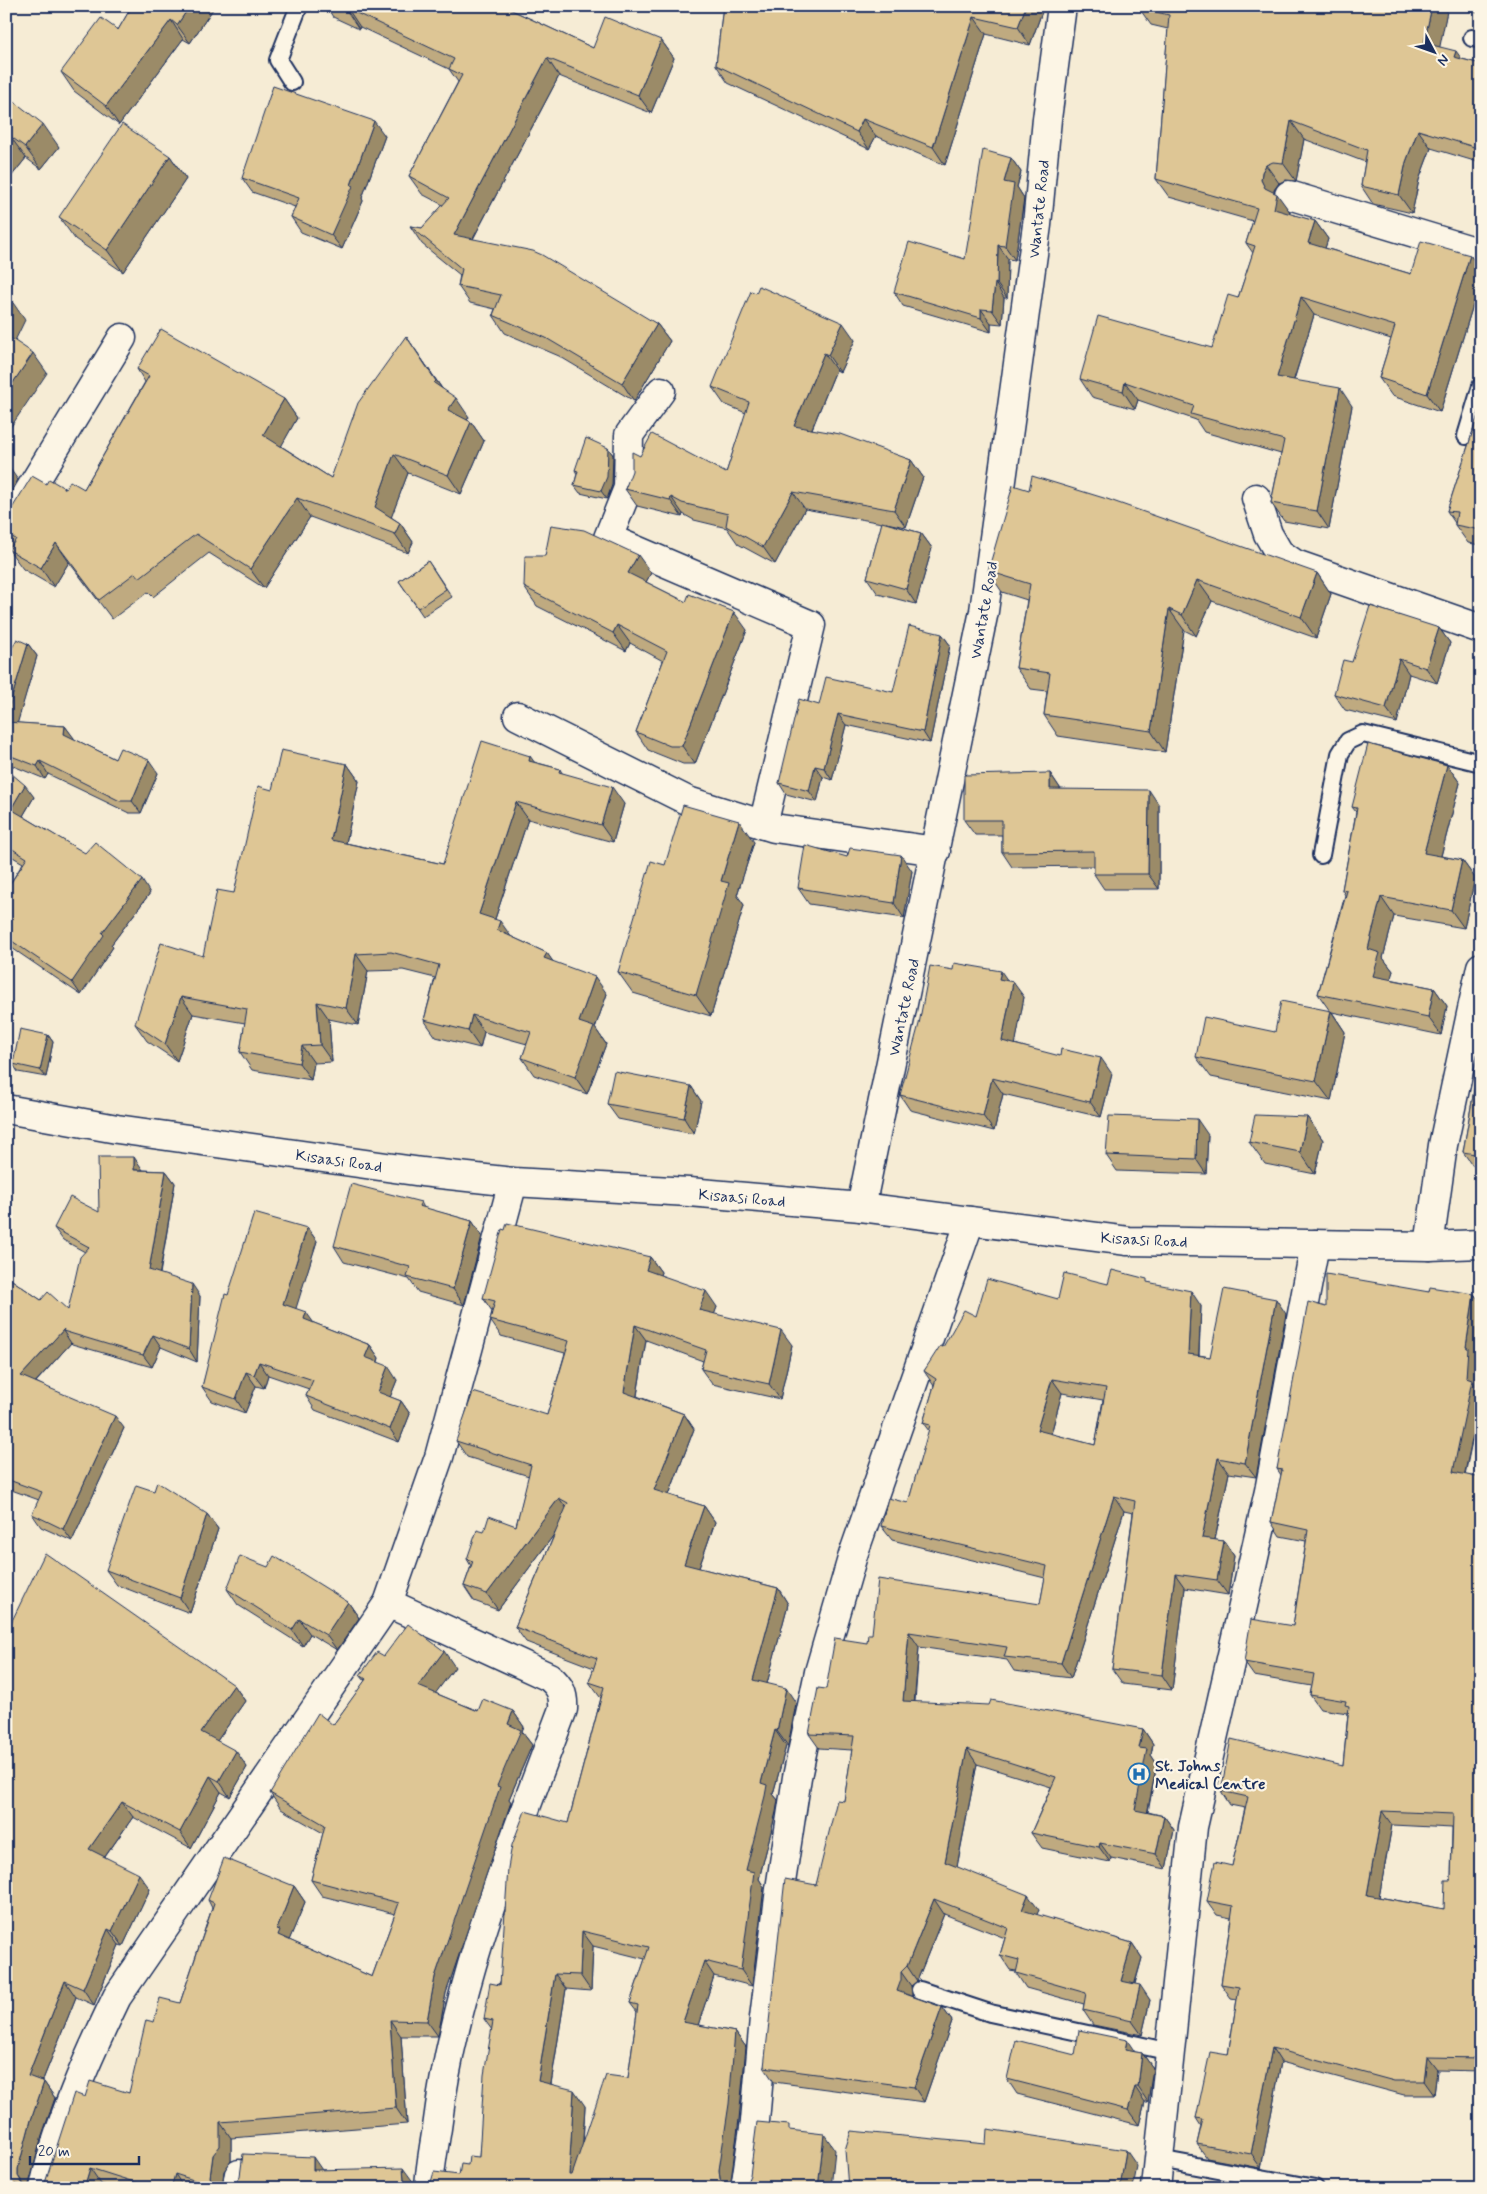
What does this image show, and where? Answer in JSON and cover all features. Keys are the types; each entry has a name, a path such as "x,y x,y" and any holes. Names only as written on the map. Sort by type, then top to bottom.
{"street":[{"name":"Wantate Road","path":"861,1207 984,611 1037,225 1062,6"},
{"path":"1288,195 1481,253"},
{"path":"6,529 122,338"},
{"path":"661,391 629,435 628,488 608,538 811,625 763,825"},
{"path":"1256,498 1271,540 1279,553 1295,564 1481,629"},
{"path":"518,716 688,801 774,828 936,851"},
{"path":"1429,1246 1444,1135 1481,967"},
{"name":"Kisaasi Road","path":"6,1109 117,1129 422,1172 514,1182 689,1192 861,1207 1128,1241 1429,1246 1481,1244"},
{"path":"44,2188 67,2114 98,2036 117,1997 388,1602 439,1458 514,1182"},
{"path":"745,2188 755,2121 764,2018 780,1889 797,1778 819,1672 853,1555 970,1221"},
{"path":"1156,2188 1193,1827 1269,1491 1315,1244"},
{"path":"388,1602 549,1677 559,1685 564,1698 563,1709 500,1876 464,1988 441,2093 429,2188"}],"lane":[{"path":"292,82 278,60 299,6"},
{"path":"1466,436 1481,386"},
{"path":"1321,854 1340,754 1348,741 1364,734 1481,763"},
{"path":"920,1990 990,2013 1171,2052"},
{"path":"1160,2159 1315,2188"}],"building":[{"path":"132,6 190,6 177,25 171,20 106,106 61,72 101,18 118,30"},
{"path":"337,6 503,6 593,48 605,17 661,40 638,95 547,58 454,235 533,251 657,324 622,383 546,338 493,315 501,295 458,286 462,269 410,226 422,228 449,198 409,176 462,75 449,69 454,59 348,9 347,11"},
{"path":"723,6 1026,6 1018,27 974,17 933,147 863,119 857,132 716,65"},
{"path":"1139,6 1432,6 1424,43 1456,51 1454,57 1481,64 1481,149 1418,130 1406,162 1399,195 1361,186 1367,150 1291,121 1283,163 1273,162 1266,165 1262,172 1261,180 1265,188 1277,194 1274,209 1315,221 1308,243 1411,274 1421,241 1470,255 1427,394 1379,378 1395,326 1301,297 1277,377 1340,388 1317,511 1271,503 1284,440 1191,414 1194,406 1125,382 1123,391 1080,379 1098,316 1212,348 1228,295 1238,298 1255,246 1246,243 1257,208 1156,179 1169,15 1139,8"},
{"path":"273,86 374,121 351,185 353,186 331,235 291,217 299,198 242,178"},
{"path":"6,95 43,124 25,147 10,136 6,141"},
{"path":"122,124 170,156 107,250 59,217"},
{"path":"983,150 1011,158 1004,182 1014,184 1005,246 998,245 997,284 995,283 992,310 981,309 981,318 894,292 909,242 965,259"},
{"path":"759,286 843,323 828,355 824,353 794,426 840,434 911,460 894,510 793,492 763,547 726,526 728,514 682,503 671,497 670,500 625,489 632,471 632,452 640,456 652,434 726,473 749,402 712,387 751,291 756,293"},
{"path":"6,298 11,300 6,309"},
{"path":"161,329 284,399 263,435 331,478 358,403 406,336 436,381 434,383 456,398 448,410 471,422 448,475 394,454 375,507 400,523 395,534 297,498 250,569 196,534 139,578 135,573 99,600 56,543 41,568 9,550 16,539 6,534 6,518 32,476 46,484 49,479 66,489 70,481 84,489 149,376 137,369"},
{"path":"6,335 33,353 6,393"},
{"path":"1481,406 1481,530 1455,525 1457,512 1447,511"},
{"path":"586,438 608,448 607,477 601,491 574,485 578,471 575,470"},
{"path":"1032,476 1107,499 1317,573 1301,617 1197,580 1182,615 1169,609 1151,731 1044,715 1050,673 1016,668 1030,584 988,571 1013,485 1029,490"},
{"path":"882,522 921,533 906,589 867,578"},
{"path":"551,525 584,530 638,555 628,573 686,602 689,594 734,612 682,746 670,746 636,732 667,651 617,625 613,633 524,587 525,556 545,556"},
{"path":"428,561 446,589 418,608 399,581"},
{"path":"1370,606 1439,628 1426,668 1399,659 1386,708 1334,694 1343,660 1352,662"},
{"path":"909,626 942,634 923,732 838,714 824,768 815,766 809,791 779,783 799,699 819,705 826,677 893,692"},
{"path":"17,639 28,644 6,717 6,659"},
{"path":"6,722 65,726 64,734 115,759 120,748 149,760 132,801 120,801 40,761 37,766 6,754"},
{"path":"482,741 530,756 529,761 560,769 559,772 612,787 601,825 516,802 479,914 500,921 497,930 547,953 544,958 595,977 579,1022 594,1027 575,1077 522,1058 531,1032 472,1015 468,1031 424,1020 439,965 391,952 356,954 346,1008 317,1002 320,1045 302,1046 299,1063 240,1052 247,1009 181,997 165,1044 135,1024 161,943 203,956 217,890 234,893 258,786 272,790 281,750 347,764 331,840 443,864"},
{"path":"1368,744 1447,765 1424,853 1462,860 1451,910 1381,897 1368,949 1380,953 1373,976 1434,988 1428,1017 1318,994 1347,891 1342,890 1357,808 1352,807"},
{"path":"6,769 25,785 11,809 85,853 95,842 142,880 102,933 104,935 72,982 6,937 6,890 27,858 6,845"},
{"path":"1050,773 1050,789 1149,790 1148,874 1094,874 1094,851 1002,852 1002,820 964,820 964,775"},
{"path":"683,805 739,821 721,881 729,883 696,995 618,972 651,861 665,865"},
{"path":"805,845 847,857 850,848 901,855 894,903 798,888"},
{"path":"954,963 1001,971 999,979 1013,982 1002,1041 1060,1056 1061,1049 1101,1058 1090,1102 992,1078 983,1116 900,1095 919,1024 930,966 953,970"},
{"path":"1281,1001 1331,1011 1316,1081 1196,1057 1204,1017 1275,1032"},
{"path":"20,1029 48,1035 40,1070 13,1064"},
{"path":"1481,1051 1481,1155 1463,1152"},
{"path":"614,1071 691,1086 684,1118 607,1104"},
{"path":"1255,1115 1307,1117 1300,1152 1249,1142"},
{"path":"1109,1116 1197,1119 1196,1159 1106,1155"},
{"path":"98,1157 134,1157 134,1170 166,1171 149,1270 192,1284 189,1349 153,1335 143,1355 63,1331 64,1329 21,1376 115,1416 63,1529 32,1514 42,1492 6,1479 6,1276 41,1300 48,1292 68,1310 80,1257 89,1247 54,1228 70,1197 99,1212"},
{"path":"351,1184 421,1202 419,1206 472,1221 453,1289 407,1277 410,1267 334,1246"},
{"path":"254,1213 307,1228 283,1304 306,1312 304,1319 370,1345 365,1357 388,1366 378,1392 401,1401 390,1429 306,1396 313,1380 259,1362 254,1375 246,1372 236,1399 202,1387 225,1294 228,1295"},
{"path":"507,1223 650,1257 646,1270 706,1291 699,1310 781,1330 769,1384 701,1369 706,1350 635,1325 624,1392 684,1414 654,1490 704,1506 684,1564 778,1588 753,1680 786,1688 777,1731 775,1730 761,1783 767,1785 746,1870 754,1872 741,1970 704,1961 683,2022 735,2032 729,2104 719,2170 720,2179 731,2188 418,2188 425,2187 431,2182 434,2172 459,2175 461,2164 468,2165 469,2156 479,2157 484,2075 493,2021 484,2019 490,1983 500,1985 508,1868 512,1845 525,1811 568,1823 604,1687 589,1682 597,1658 515,1627 568,1503 559,1498 487,1594 464,1586 473,1561 467,1559 477,1530 484,1532 489,1516 516,1526 531,1465 456,1441 473,1392 547,1415 569,1341 490,1320 495,1301 483,1298 502,1229 505,1230","holes":["582,1931 649,1947 630,2003 638,2005 628,2078 606,2075 572,2175 569,2175 574,2090 538,2081 555,1974 580,1975"]},
{"path":"1112,1270 1147,1279 1147,1282 1191,1291 1188,1354 1210,1357 1224,1289 1276,1299 1245,1463 1218,1458 1202,1538 1224,1541 1217,1580 1175,1574 1162,1675 1112,1669 1135,1501 1114,1496 1061,1663 1004,1657 1007,1647 909,1632 903,1701 989,1705 991,1700 1143,1729 1139,1748 1147,1749 1135,1810 1164,1816 1156,1854 1100,1843 1099,1847 1031,1833 1056,1777 967,1749 945,1862 1028,1895 1022,1910 1132,1943 1121,1981 1140,1985 1132,2021 1083,2010 1086,1993 1016,1973 1019,1960 1000,1955 1008,1928 934,1899 907,1966 901,1972 901,1980 897,1991 942,2007 914,2087 764,2067 785,1879 816,1885 837,1800 844,1801 854,1736 809,1734 818,1688 826,1689 835,1638 867,1643 868,1634 872,1634 878,1579 1040,1604 1047,1566 881,1526 888,1498 908,1503 930,1425 923,1423 936,1379 924,1371 940,1346 943,1347 964,1310 976,1316 987,1279 1058,1299 1064,1273 1108,1284","holes":["1052,1379 1106,1388 1095,1445 1037,1430"]},
{"path":"1326,1274 1429,1292 1430,1287 1474,1294 1466,1347 1468,1348 1466,1378 1472,1380 1453,1472 1481,1478 1479,1512 1481,1512 1481,2058 1427,2057 1424,2081 1394,2081 1272,2048 1251,2154 1197,2144 1203,2119 1196,2118 1210,2052 1228,2055 1239,1987 1221,1984 1233,1906 1207,1901 1215,1862 1232,1866 1248,1797 1221,1791 1231,1739 1343,1766 1349,1706 1345,1705 1346,1701 1310,1695 1314,1674 1244,1662 1251,1619 1293,1626 1308,1530 1271,1522 1282,1470 1277,1469 1308,1302 1326,1307","holes":["1382,1811 1453,1814 1451,1880 1445,1880 1444,1909 1367,1895"]},
{"path":"157,1482 207,1514 180,1598 106,1570 136,1485 154,1491"},
{"path":"45,1553 234,1685 201,1732 236,1751 219,1781 210,1776 180,1832 122,1802 89,1849 139,1874 112,1931 108,1929 83,1989 65,1981 28,2076 44,2082 31,2120 18,2169 18,2176 22,2183 30,2188 15,2184 15,2188 6,2188 6,1633"},
{"path":"240,1556 268,1567 274,1556 348,1602 326,1635 299,1619 292,1630 227,1589"},
{"path":"408,1624 444,1651 418,1686 478,1711 483,1699 513,1711 508,1724 521,1730 497,1786 500,1787 435,1977 427,2021 390,2020 396,2108 220,2122 220,2146 213,2155 210,2177 214,2184 221,2188 175,2174 171,2188 153,2188 90,2168 84,2188 30,2188 38,2187 45,2183 74,2093 85,2097 90,2081 129,2093 146,2020 154,2022 160,1998 180,2003 214,1903 208,1900 224,1858 294,1886 277,1929 280,1930 278,1935 372,1977 399,1903 311,1880 325,1825 270,1793 318,1713 333,1725 366,1679 360,1675 377,1652 384,1656"},
{"path":"1079,2030 1127,2040 1125,2050 1142,2053 1138,2087 1135,2087 1128,2110 1007,2079 1016,2040 1075,2055"},
{"path":"757,2122 789,2125 789,2130 824,2134 818,2188 731,2188 739,2187 747,2182 750,2175"},
{"path":"987,2129 1126,2150 1120,2188 848,2188 845,2150 851,2131 986,2144"},
{"path":"243,2154 313,2157 313,2170 403,2168 404,2180 416,2188 221,2188 229,2187 236,2183 240,2176"}],"place":[{"name":"St. Johns Medical Centre","path":"1139,1774"}]}
